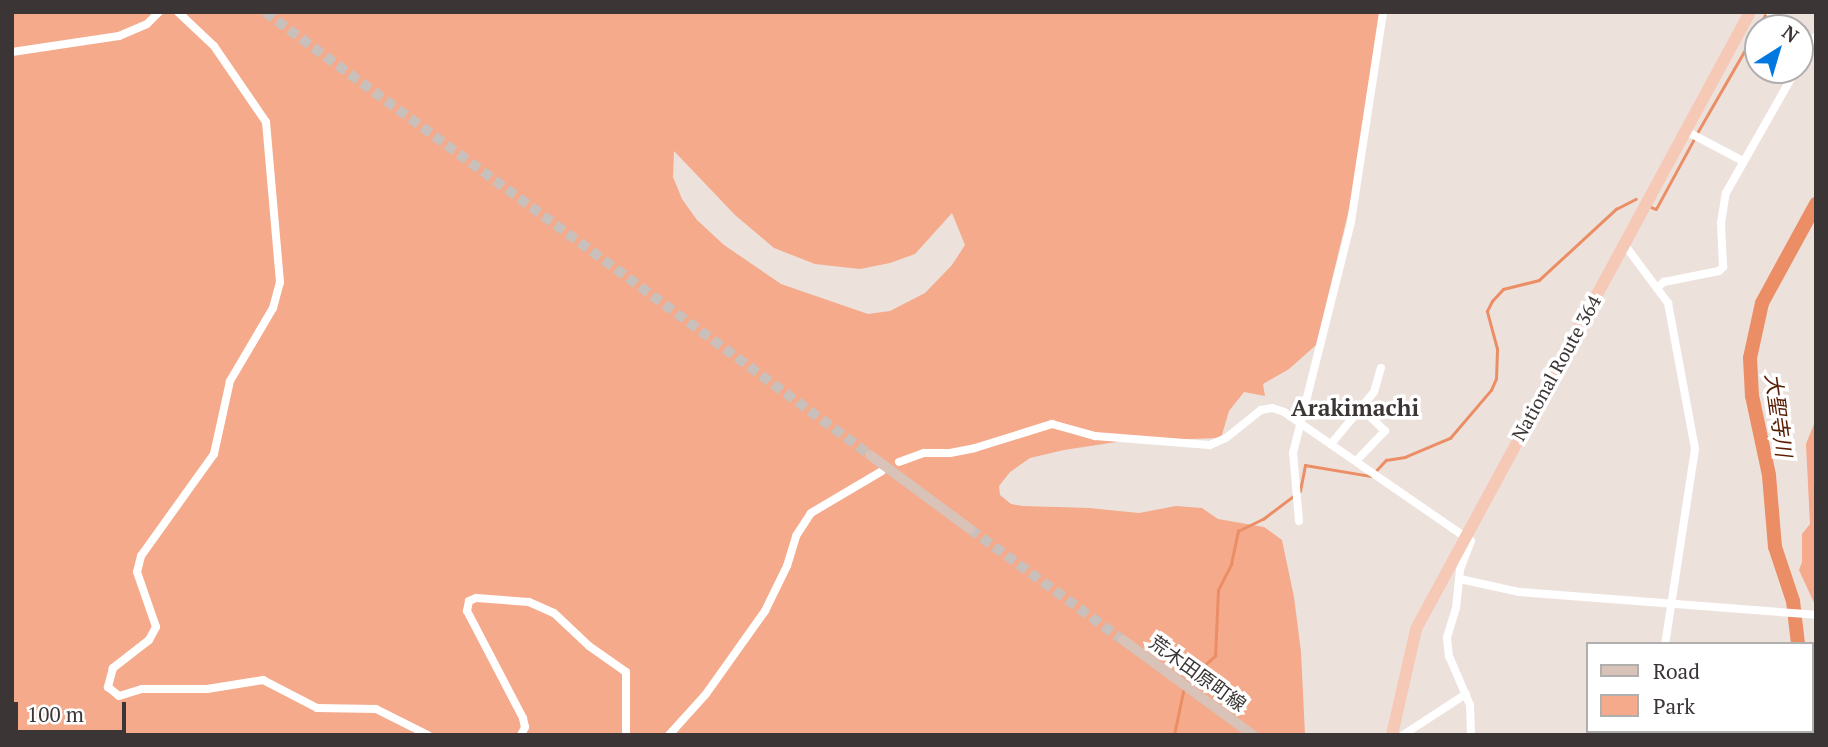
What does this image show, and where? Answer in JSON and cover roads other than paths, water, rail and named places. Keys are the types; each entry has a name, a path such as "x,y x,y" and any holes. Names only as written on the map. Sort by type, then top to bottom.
{"highway":[{"name":"National Route 364","path":"1392,735 1416,629 1750,12"}],"main road":[{"path":"870,455 970,528"},
{"name":"荒木田原町線","path":"1123,640 1253,735"}],"street":[{"path":"12,52 119,36 147,24 159,12"},
{"path":"178,12 214,46 266,122 280,282 273,308 230,381 214,454 141,556 137,572 156,626 149,640 113,668 108,687 119,696 142,689 207,689 263,680 317,708 376,709 428,735"},
{"path":"1299,521 1293,467 1298,421 1351,222 1383,12"},
{"path":"1658,287 1664,282 1719,271 1723,267 1721,223 1724,198 1788,84"},
{"path":"1686,131 1743,161"},
{"path":"1624,244 1643,273 1658,287 1668,303 1695,449 1665,642"},
{"path":"1331,444 1374,392 1381,368"},
{"path":"1356,461 1385,431 1361,408"},
{"path":"899,462 924,453 950,453 988,445 1052,424 1102,437 1210,445 1218,443 1267,409 1284,412 1471,541 1462,563 1448,650 1470,705 1471,735"},
{"path":"669,735 706,694 765,611 786,566 796,536 811,513 882,471"},
{"path":"1460,579 1518,592 1671,606 1816,615"},
{"path":"521,735 525,727 523,718 467,611 469,601 475,598 529,602 554,613 589,646 626,672 625,735"},
{"path":"1403,735 1466,694"}],"waterway":[{"path":"1697,133 1767,12"},
{"path":"1651,207 1656,209 1694,139"},
{"path":"1187,681 1215,656 1218,590 1231,564 1238,531 1263,519 1300,491 1305,465 1371,476 1386,460 1405,457 1450,438 1491,390 1496,379 1497,349 1487,311 1492,301 1503,289 1539,280 1616,209 1636,199"},
{"name":"大聖寺川","path":"1798,642 1793,601 1775,547 1769,475 1752,396 1750,358 1762,303 1816,204"},
{"path":"1174,735 1184,687"}],"tunnel":[{"path":"265,12 870,455"},
{"path":"970,529 1123,640"}],"district":[{"name":"Arakimachi","path":"1355,408"}]}
